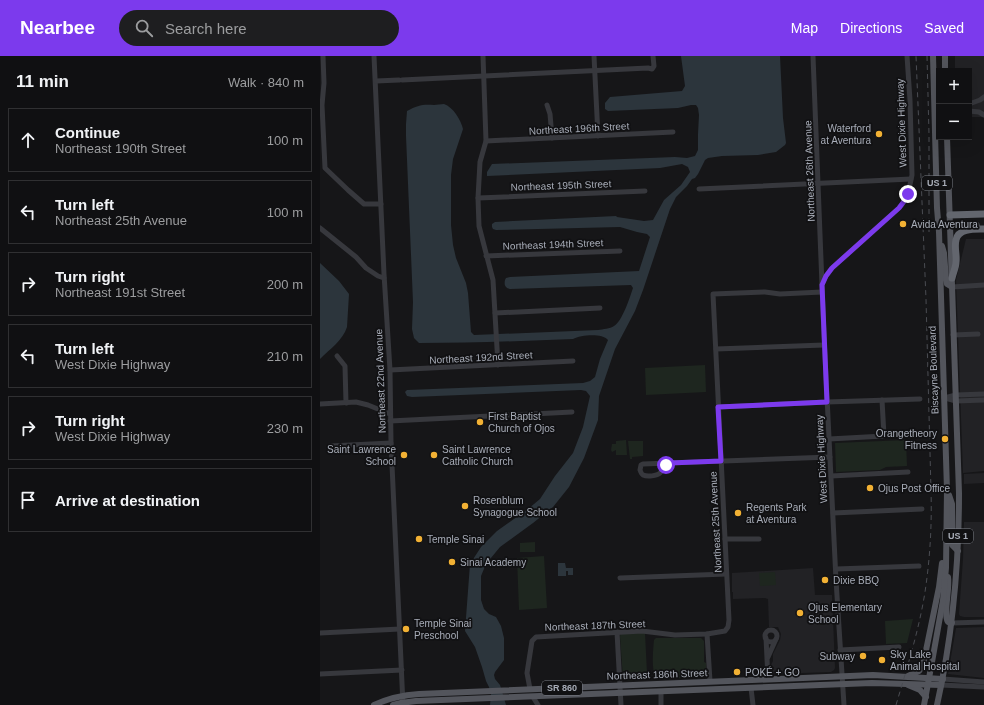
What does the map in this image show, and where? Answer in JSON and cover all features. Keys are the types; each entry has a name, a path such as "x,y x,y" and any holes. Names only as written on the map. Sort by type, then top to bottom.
{"highway":[{"path":"950,215 984,214"},
{"path":"950,225 984,225"},
{"path":"952,278 956,262 957,236 966,230 984,229"}],"main road":[{"name":"Biscayne Boulevard","path":"933,56 937,104"},
{"path":"945,56 945,68"},
{"name":"Biscayne Boulevard","path":"924,705 943,600 946,568 947,490 938,214 937,140"},
{"name":"US 1","path":"937,705 952,623 958,551 959,493 947,140"},
{"path":"938,214 950,215"},
{"path":"939,223 950,225"},
{"path":"940,241 944,253 947,284 952,287"},
{"path":"947,490 952,504 952,545 958,551"},
{"path":"926,697 920,690 906,680 918,672 922,667 939,587 946,538"},
{"path":"946,568 949,581 946,617 948,622 952,623"},
{"path":"938,630 944,625 952,623"},
{"name":"Northeast 186th Street","path":"374,705 389,699 403,696 530,689 876,674 906,680"},
{"path":"753,688 768,679"},
{"name":"Northeast 186th Street","path":"394,705 486,698 661,692 906,680 942,682"},
{"path":"696,690 708,685 710,682"},
{"path":"473,692 473,699"}],"street":[{"name":"Northeast 22nd Avenue","path":"374,56 384,278 390,370 390,421 403,704"},
{"path":"483,56 486,141 480,162 478,198 479,226 493,280 498,364"},
{"path":"594,56 598,136"},
{"path":"376,81 652,69 654,66 653,56"},
{"name":"Northeast 26th Avenue","path":"813,56 822,285"},
{"name":"West Dixie Highway","path":"844,705 822,285 832,268 901,206 907,196 911,179 910,100 907,56"},
{"path":"322,59 324,83 322,106 325,168 364,204 381,204"},
{"path":"972,103 984,97"},
{"path":"972,104 984,104"},
{"path":"547,106 550,114 552,138"},
{"path":"972,111 984,110"},
{"path":"972,111 979,112 984,115"},
{"name":"Northeast 196th Street","path":"486,141 673,132"},
{"path":"699,189 911,179"},
{"name":"Northeast 195th Street","path":"478,198 645,191"},
{"path":"320,228 356,257 366,268 384,278"},
{"name":"Northeast 194th Street","path":"486,256 620,251"},
{"path":"952,287 984,286"},
{"name":"Northeast 25th Avenue","path":"727,629 729,620 713,294 761,292 780,294 822,292"},
{"path":"495,313 600,308"},
{"path":"953,335 978,334"},
{"path":"716,349 824,344"},
{"path":"337,356 345,366 346,402"},
{"name":"Northeast 192nd Street","path":"390,370 573,361"},
{"path":"956,398 984,394"},
{"path":"944,398 984,400"},
{"path":"718,407 920,399"},
{"path":"829,439 884,436 882,400"},
{"path":"320,404 356,402 390,414"},
{"path":"390,421 572,412"},
{"path":"330,446 391,443"},
{"path":"669,463 664,466 660,474 656,476 644,475 640,470 641,465 643,464 669,463 721,461 830,457"},
{"path":"831,476 908,472"},
{"path":"833,513 922,509"},
{"path":"725,539 760,539"},
{"path":"836,569 919,566"},
{"path":"620,578 726,574"},
{"path":"952,623 984,622"},
{"path":"320,633 400,629"},
{"name":"Northeast 187th Street","path":"530,689 527,673 532,640 536,637 642,631 675,635 707,634 727,629"},
{"path":"767,658 776,640 777,634 773,630 767,631 765,634 768,679"},
{"path":"617,632 621,705"},
{"path":"707,634 710,682"},
{"path":"766,638 770,642 776,640"},
{"path":"840,650 899,647"},
{"path":"320,674 402,670"},
{"path":"942,682 984,682"},
{"path":"942,682 984,687"},
{"path":"753,688 753,705"},
{"path":"661,692 661,705"},
{"path":"534,697 538,705"}],"shaded area":[{"path":"681,56 780,56 783,118 786,143 776,152 758,155 708,158 705,160 695,178 692,179 676,197 670,209 635,311 615,349 599,396 598,420 584,458 569,487 553,507 500,547 486,564 481,576 481,600 484,609 489,614 496,617 501,626 504,638 504,660 494,675 495,679 500,685 506,705 490,705 491,694 489,687 475,647 465,631 470,564 481,547 497,531 540,499 555,476 573,453 583,427 590,396 586,391 581,390 412,397 407,396 405,392 407,390 583,383 590,381 595,377 600,359 608,340 601,336 591,335 573,339 419,343 414,338 412,329 413,302 406,136 407,111 420,105 444,104 453,111 462,125 463,129 453,159 451,175 451,225 456,258 466,283 468,293 471,332 474,335 598,330 611,328 620,320 633,288 631,285 510,289 505,286 505,280 506,278 510,277 639,271 650,237 647,234 620,227 496,230 493,229 492,224 495,222 616,216 644,221 653,220 664,200 681,185 690,172 688,167 682,164 660,168 487,176 487,172 492,164 675,157 687,158 695,156 698,150 699,115 696,105 678,108 608,111 605,109 605,103 610,97 682,91 685,86"},
{"path":"955,56 984,56 984,117 972,117 972,68 955,68"},
{"path":"966,239 984,239 984,471 963,473 956,280"},
{"path":"320,263 339,281 349,294 347,327 345,332 336,344 320,359"},
{"path":"705,365 706,392 646,395 645,368"},
{"path":"626,440 627,455 616,455 616,450 612,452 612,444 616,444 616,441"},
{"path":"906,440 907,466 886,467 880,470 836,472 835,443"},
{"path":"628,441 643,441 643,456 632,457 632,459 630,459"},
{"path":"984,473 984,483 964,484 964,474"},
{"path":"964,522 984,522 984,617 964,617 960,616 959,614"},
{"path":"535,542 535,552 520,552 520,543"},
{"path":"544,556 547,608 519,610 517,558"},
{"path":"558,563 565,563 566,568 573,568 573,575 568,575 568,571 566,571 566,576 558,576"},
{"name":"Ojus Elementary School","path":"813,568 815,595 832,595 835,668 831,672 774,674 771,665 773,661 773,654 780,640 781,634 778,627 769,627 768,599 733,599 732,573"},
{"path":"775,572 776,585 760,586 759,573"},
{"path":"913,619 907,643 886,644 885,621"},
{"path":"984,627 984,678 948,674 956,628"},
{"path":"621,633 645,633 646,679 624,681"},
{"path":"656,638 701,638 704,641 706,676 656,678 653,670 653,660 654,640"}],"railway":[{"path":"896,705 912,649 925,592 931,529 926,299 916,56"},
{"path":"927,56 929,233"}],"place":[{"name":"Waterford at Aventura","path":"879,134"},
{"name":"Avida Aventura","path":"903,224"},
{"name":"First Baptist Church of Ojos","path":"480,422"},
{"name":"Orangetheory Fitness","path":"945,439"},
{"name":"Saint Lawrence School","path":"404,455"},
{"name":"Saint Lawrence Catholic Church","path":"434,455"},
{"name":"Ojus Post Office","path":"870,488"},
{"name":"Rosenblum Synagogue School","path":"465,506"},
{"name":"Regents Park at Aventura","path":"738,513"},
{"name":"Temple Sinai","path":"419,539"},
{"name":"Sinai Academy","path":"452,562"},
{"name":"Dixie BBQ","path":"825,580"},
{"name":"Ojus Elementary School","path":"800,613"},
{"name":"Temple Sinai Preschool","path":"406,629"},
{"name":"Subway","path":"863,656"},
{"name":"Sky Lake Animal Hospital","path":"882,660"},
{"name":"POKÉ + GO","path":"737,672"}],"route":[{"path":"666,465 669,463 721,461 718,407 827,402 822,285 832,268 899,208 908,194"}]}
